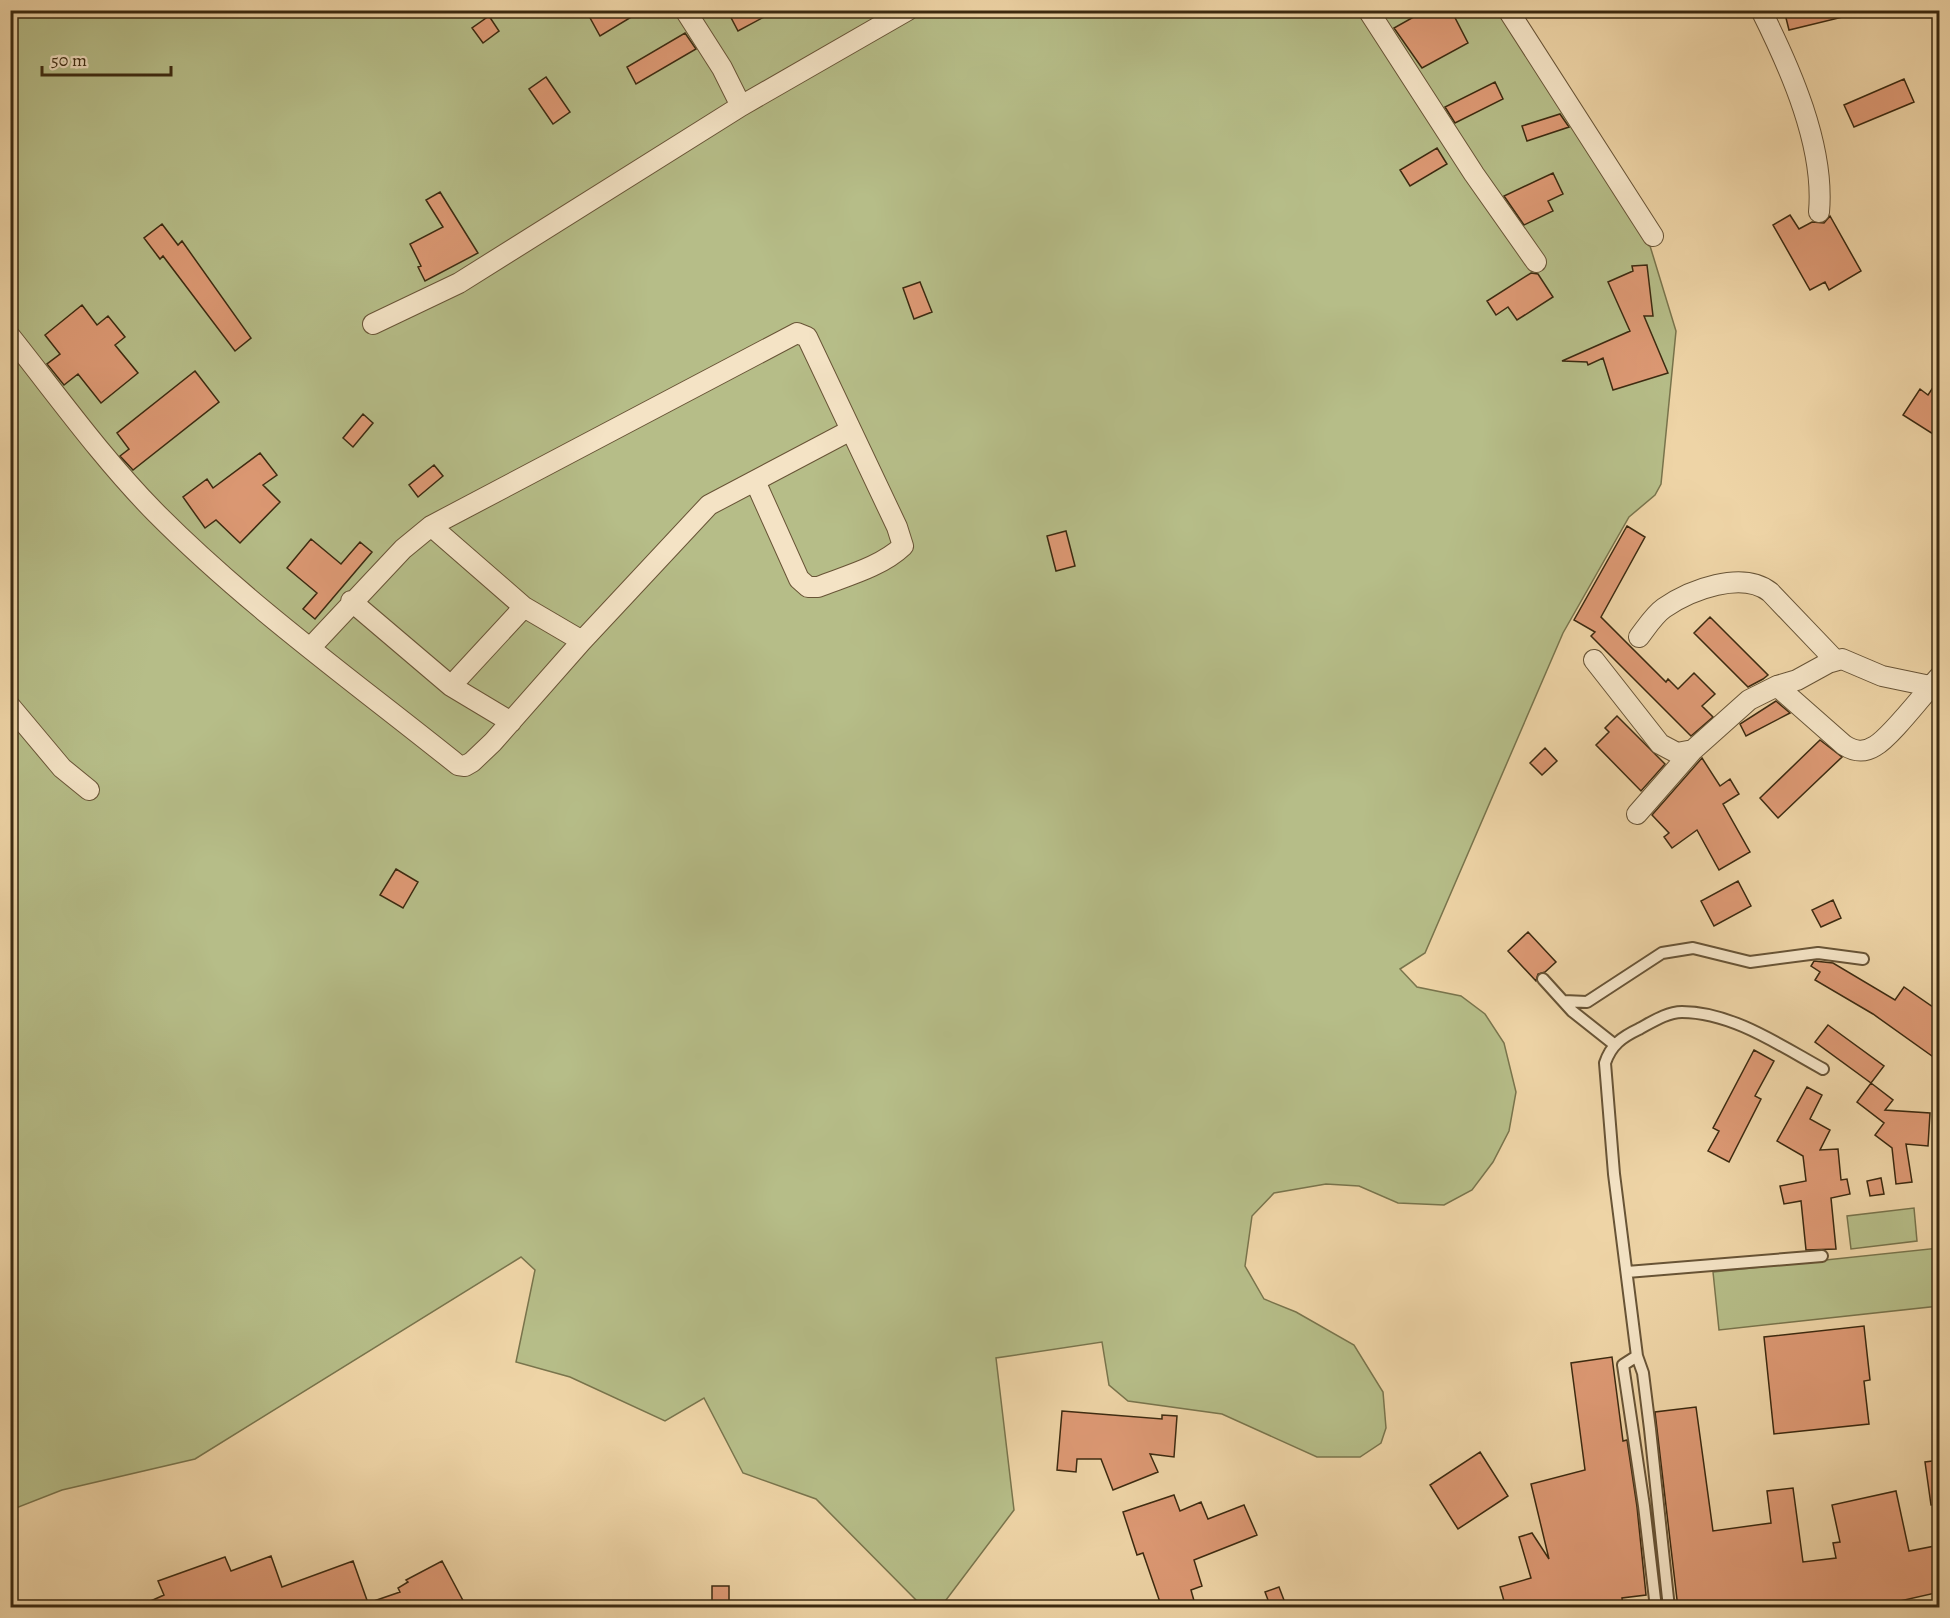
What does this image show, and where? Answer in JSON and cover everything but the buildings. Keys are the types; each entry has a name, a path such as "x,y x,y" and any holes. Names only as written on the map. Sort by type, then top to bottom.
{"street":[{"path":"685,10 722,68 741,106"},
{"path":"374,324 459,284 741,106 908,10"},
{"path":"1368,10 1474,174 1536,262"},
{"path":"1508,10 1653,236"},
{"path":"1761,10 1785,58 1808,126 1821,197 1819,212"},
{"path":"311,647 402,549 431,526 797,333 807,337 903,541 903,546 895,554 818,587 808,587 799,579 754,481"},
{"path":"10,336 99,448 152,509 206,560 311,647 458,765 465,766 472,762 511,722 582,641 709,505 851,430"},
{"path":"431,526 524,607 582,641"},
{"path":"1639,637 1661,610 1676,601 1719,585 1738,582 1765,588 1770,592 1834,660"},
{"path":"351,602 452,686 511,722"},
{"path":"452,686 524,607"},
{"path":"1637,814 1693,750 1749,700 1777,686 1797,680 1834,660 1842,659 1860,665 1882,676 1935,681"},
{"path":"1594,660 1660,744 1677,753 1693,750"},
{"path":"1777,686 1854,751 1867,750 1880,742 1935,681"},
{"path":"10,706 62,768 89,790"}],"lane":[{"path":"1564,1001 1587,1002 1662,953 1693,948 1750,962 1818,953 1863,959"},
{"path":"1543,979 1572,1011 1615,1045"},
{"path":"1670,1608 1643,1373 1637,1356 1614,1174 1605,1063 1610,1048 1662,1017 1681,1012 1711,1016 1746,1028 1823,1069"},
{"path":"1627,1272 1822,1257"},
{"path":"1637,1356 1623,1365 1644,1506 1656,1608"}],"green space":[{"path":"11,11 1505,11 1647,236 1676,331 1661,484 1655,495 1629,517 1563,633 1425,953 1400,969 1417,987 1461,996 1485,1014 1504,1043 1516,1092 1509,1131 1493,1162 1472,1190 1444,1205 1398,1203 1359,1186 1326,1184 1274,1193 1252,1216 1245,1266 1264,1299 1296,1312 1354,1345 1383,1392 1386,1428 1381,1443 1360,1457 1317,1457 1222,1414 1128,1401 1109,1385 1102,1342 996,1358 1014,1510 943,1604 920,1604 816,1499 743,1473 704,1398 665,1421 570,1377 516,1362 535,1270 521,1257 195,1459 62,1490 11,1510"},
{"path":"1914,1208 1917,1241 1851,1249 1847,1216"},
{"path":"1939,1248 1939,1306 1719,1330 1713,1272"}]}
